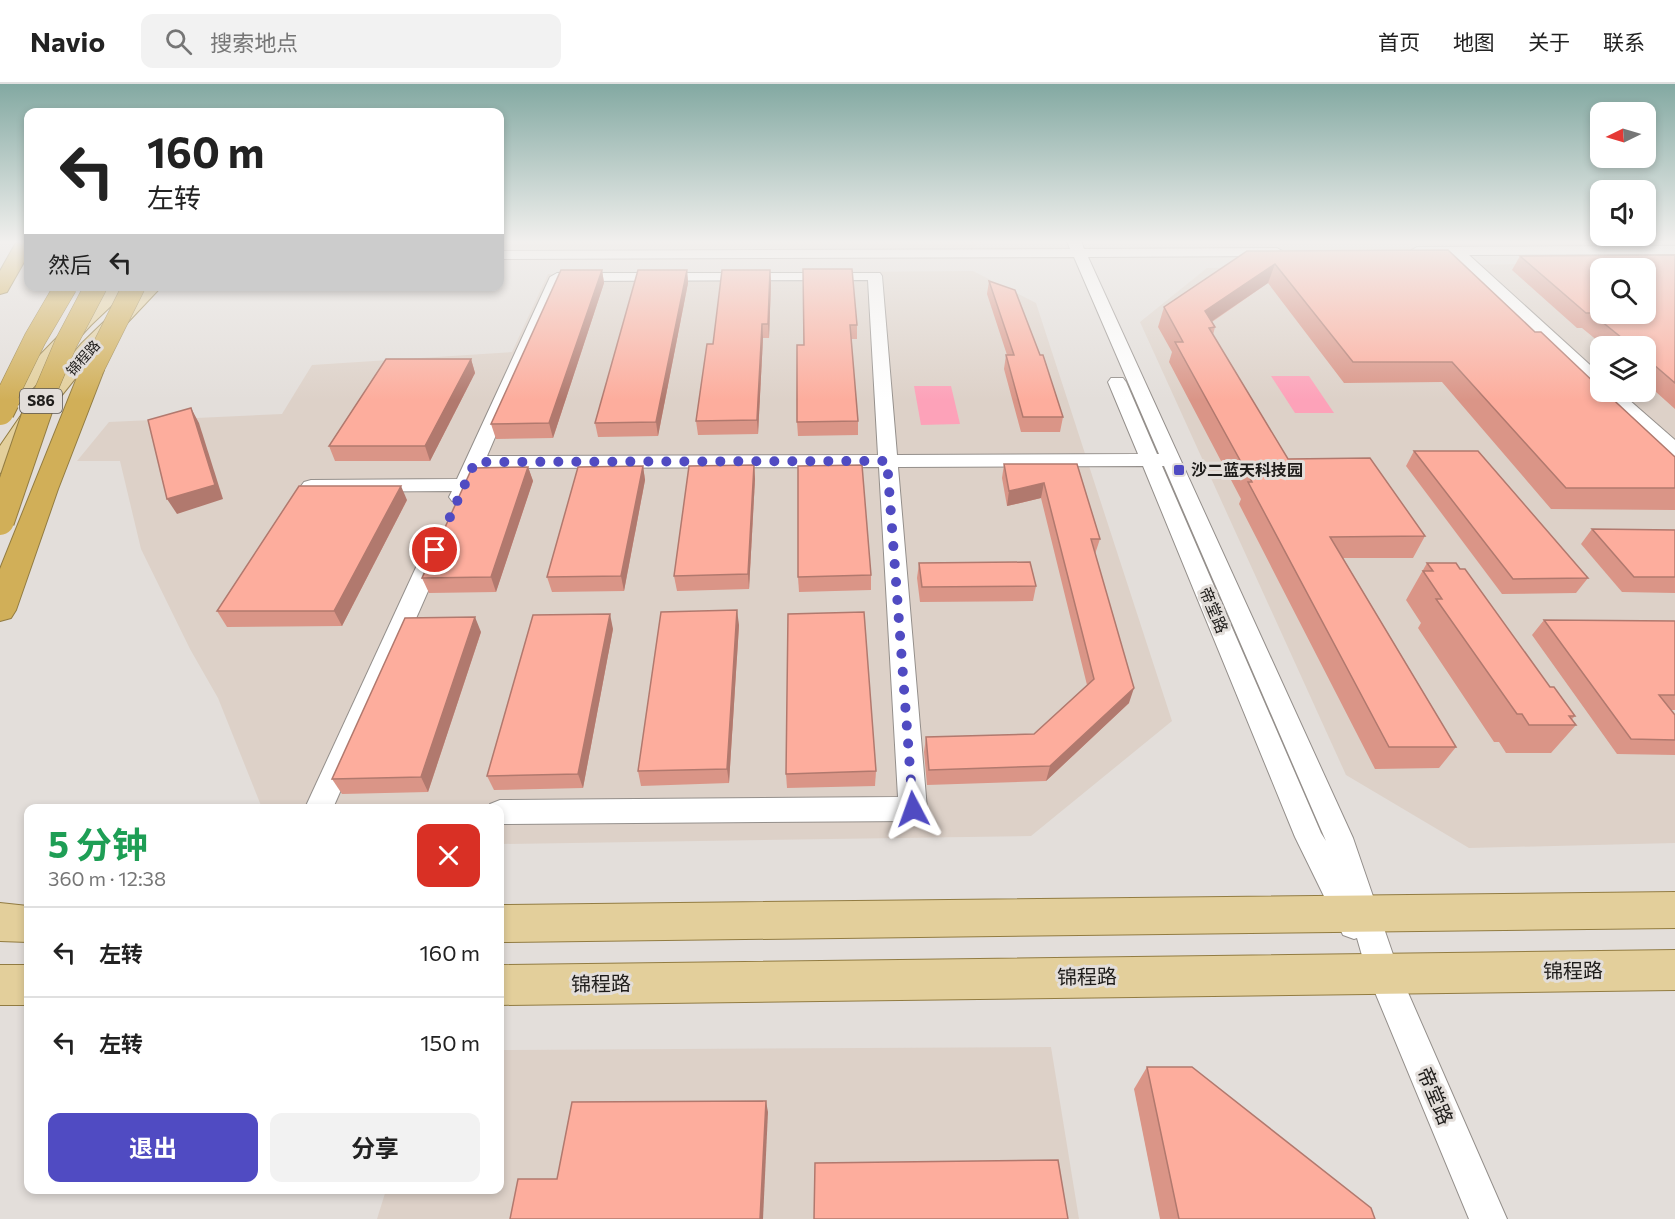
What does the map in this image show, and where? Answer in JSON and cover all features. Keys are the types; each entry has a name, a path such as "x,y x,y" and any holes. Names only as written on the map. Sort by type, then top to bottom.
{"highway":[{"name":"S86","path":"0,411 35,339 61,294"},
{"name":"S86","path":"0,520 33,420 70,334 92,294"},
{"path":"0,610 69,425 106,340 130,294"}],"main road":[{"name":"锦程路","path":"0,411 76,329 114,294"},
{"name":"锦程路","path":"0,465 38,409 68,373 145,294"},
{"path":"504,924 1675,910"},
{"path":"0,922 24,924"},
{"name":"锦程路","path":"504,985 1675,970"},
{"path":"0,986 24,986"}],"street":[{"path":"321,804 550,294"},
{"path":"504,812 913,809 876,294"},
{"name":"帝堂路","path":"1088,294 1160,460 1309,837 1356,912 1488,1219"},
{"path":"1503,294 1590,374"},
{"path":"1621,402 1675,450"},
{"path":"475,462 1160,460"},
{"path":"312,486 465,485"}],"shaded area":[{"path":"539,294 1018,294 1036,303 1172,721 1031,836 504,844 504,804 260,804 218,698 190,649 141,549 120,461 77,461 109,422 282,414 312,365 512,352"},
{"path":"1175,294 1590,294 1590,324 1656,324 1656,294 1675,294 1675,843 1469,848 1346,775 1140,322"},
{"path":"1271,376 1309,376 1334,413 1295,413"},
{"path":"914,386 951,386 960,424 921,425"},
{"path":"1051,1047 1079,1219 377,1219 385,1194 504,1194 504,1050"}],"building":[{"path":"550,294 594,294 549,423 491,424"},
{"path":"631,294 682,294 656,422 595,423"},
{"path":"719,294 769,294 768,324 762,324 757,420 696,421 707,344 713,344"},
{"path":"803,294 854,294 857,325 850,325 858,421 797,422 797,345 804,345"},
{"path":"993,294 1017,294 1040,355 1043,355 1063,417 1023,417 1006,355 1014,355"},
{"path":"1183,294 1230,294 1205,311 1215,327 1209,328 1288,459 1370,458 1425,536 1330,537 1456,747 1389,747 1248,482 1252,482 1175,342 1183,342 1164,307"},
{"path":"1299,294 1495,294 1535,332 1541,332 1590,379 1590,402 1616,402 1675,457 1675,488 1566,488 1452,362 1353,362"},
{"path":"1564,294 1590,294 1590,313 1586,313"},
{"path":"1656,294 1675,294 1675,383 1656,367 1656,336 1620,336 1605,324 1656,324"},
{"path":"386,359 471,359 425,446 329,446"},
{"path":"191,408 215,485 167,499 148,420"},
{"path":"1414,451 1478,451 1588,578 1513,579"},
{"path":"1004,464 1077,464 1100,539 1091,539 1134,688 1050,766 929,770 926,737 1034,734 1094,679 1044,483 1009,491"},
{"path":"754,465 748,574 674,576 689,466"},
{"path":"862,465 871,575 798,577 798,466"},
{"path":"643,466 621,576 547,577 578,467"},
{"path":"528,467 491,577 422,578 472,468"},
{"path":"299,486 401,486 334,611 217,611"},
{"path":"1592,529 1675,530 1675,577 1634,577"},
{"path":"1030,562 1036,586 922,587 919,563"},
{"path":"1427,563 1456,563 1460,569 1465,569 1550,687 1554,687 1575,716 1569,716 1576,725 1529,725 1522,714 1517,714 1436,599 1442,599 1423,571 1433,571"},
{"path":"737,610 727,769 638,771 661,612"},
{"path":"864,612 876,771 786,774 788,614"},
{"path":"610,614 578,774 487,776 533,615"},
{"path":"475,617 421,777 332,779 405,618"},
{"path":"1544,620 1675,621 1675,695 1659,695 1675,715 1675,740 1631,739"},
{"path":"1147,1067 1192,1067 1371,1208 1375,1219 1179,1219"},
{"path":"766,1101 760,1219 510,1219 518,1179 557,1179 572,1102"},
{"path":"1058,1160 1068,1219 814,1219 815,1163"}],"place":[{"name":"沙二蓝天科技园","path":"1179,470"}],"route":[{"path":"435,550 475,462 887,461 913,809"}]}
